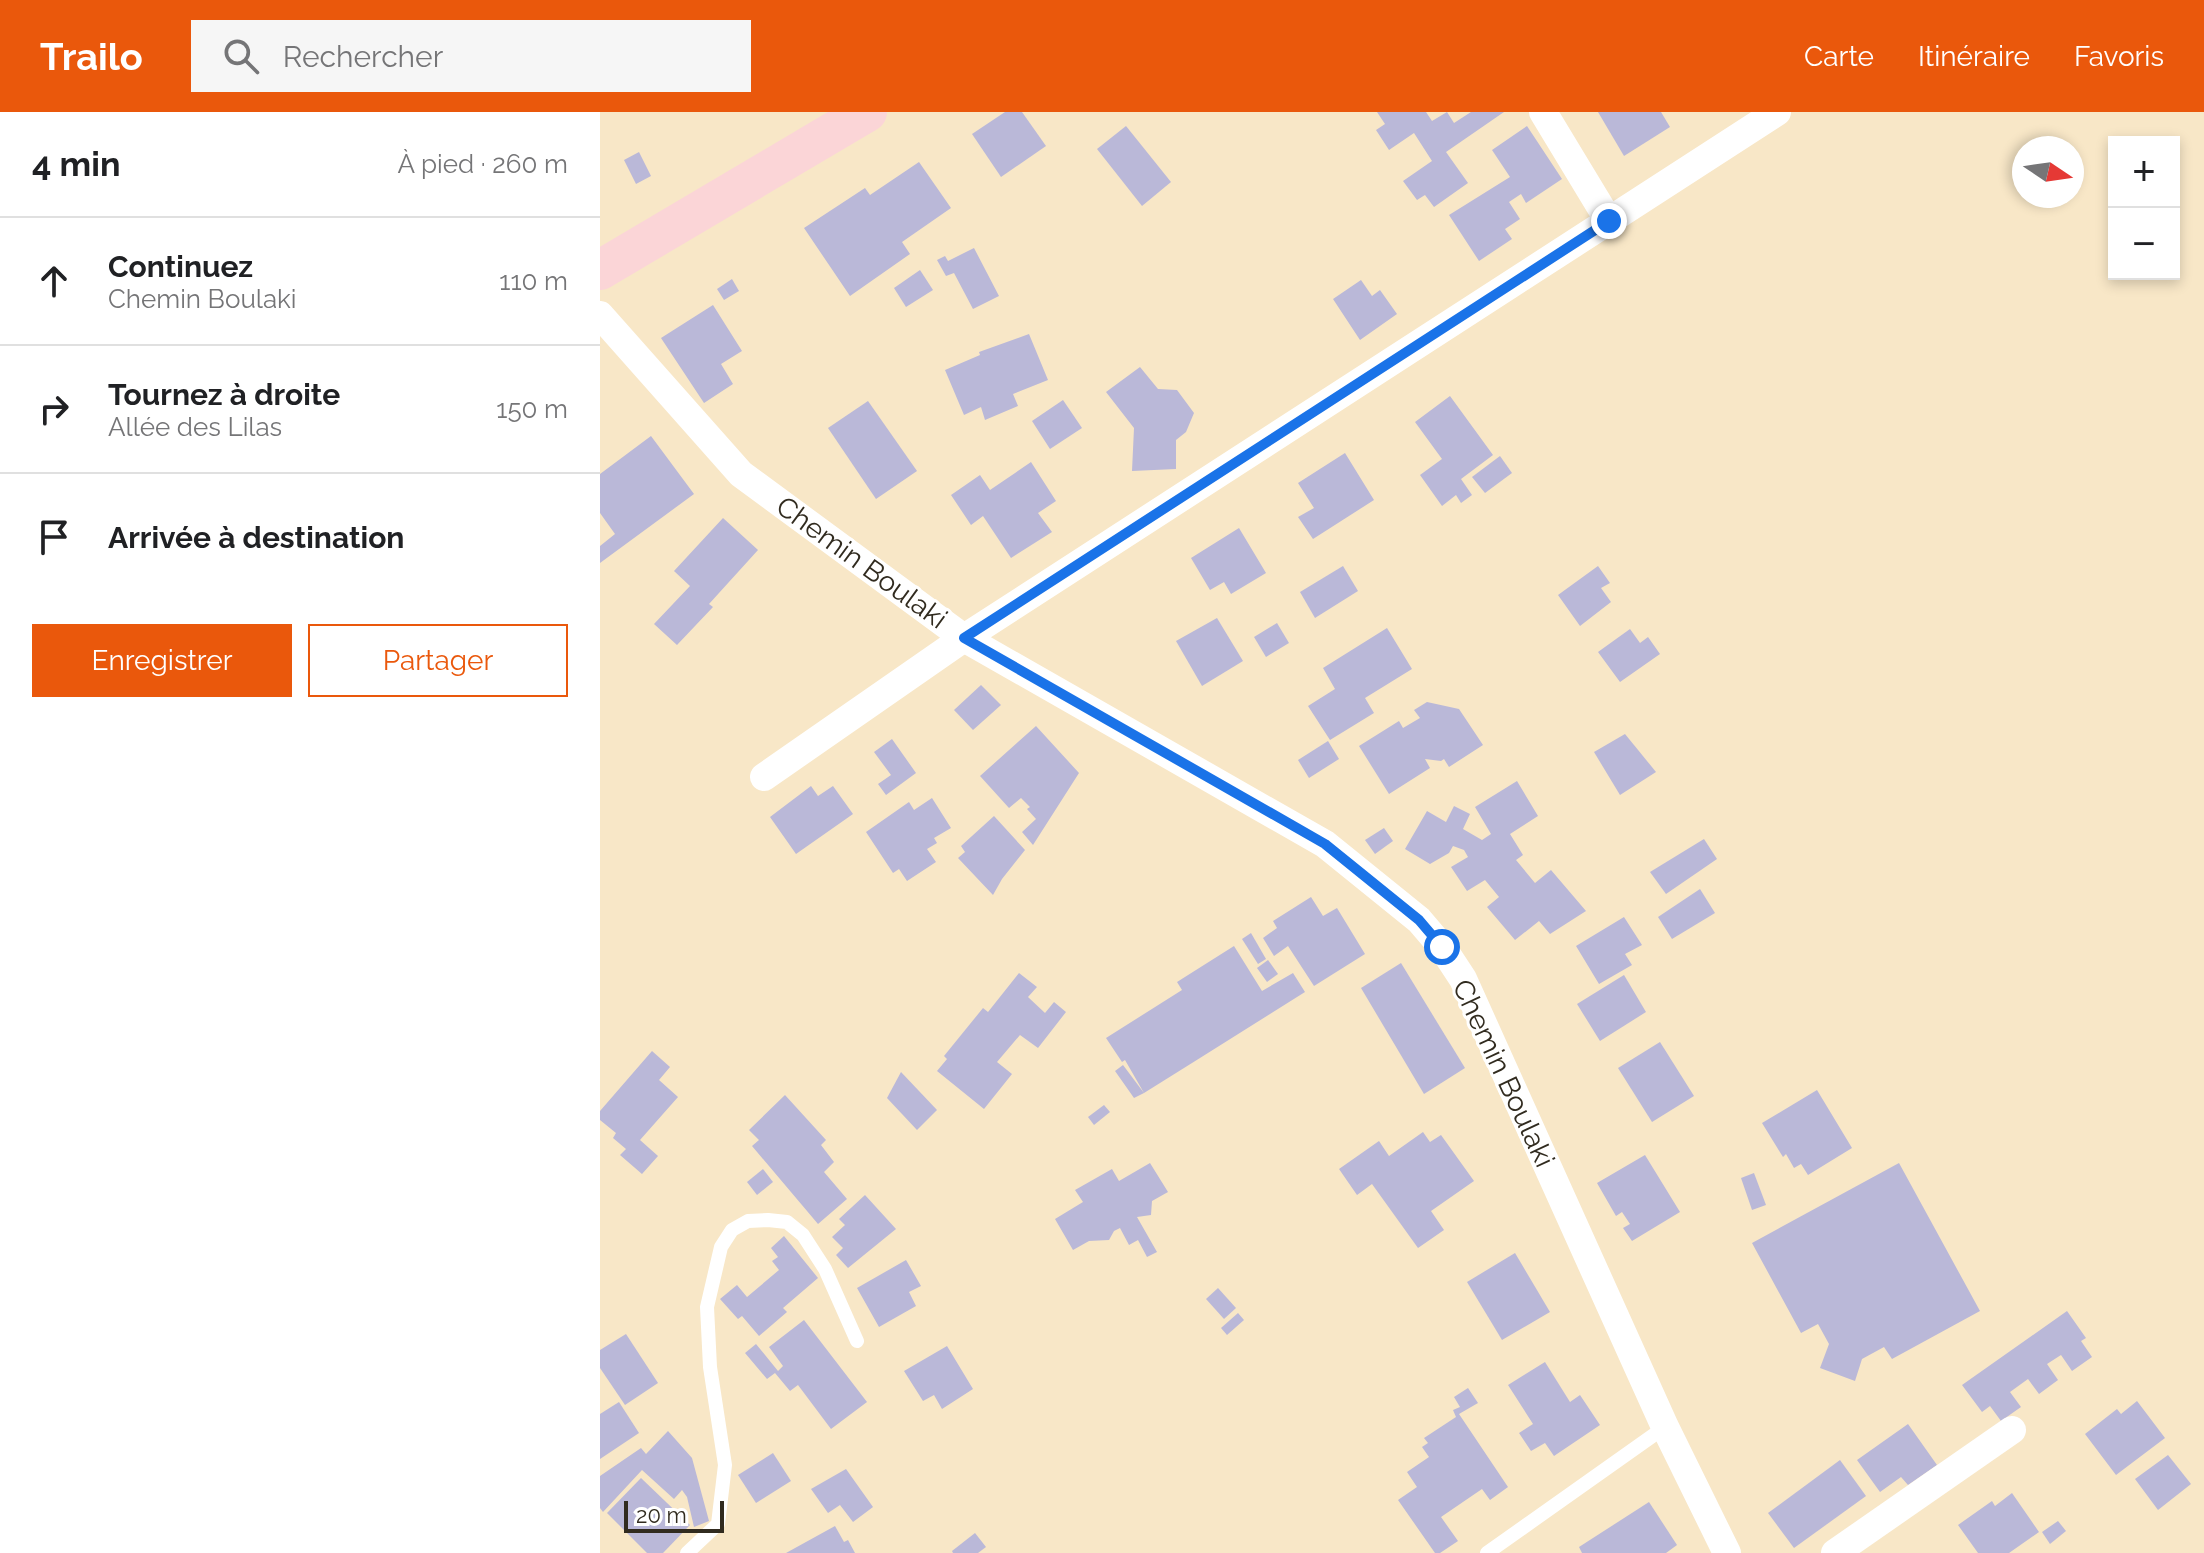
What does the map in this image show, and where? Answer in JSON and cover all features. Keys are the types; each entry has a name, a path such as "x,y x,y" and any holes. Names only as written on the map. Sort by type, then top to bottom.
{"main road":[{"path":"600,270 867,112"}],"street":[{"path":"1543,112 1609,221"},
{"path":"764,777 964,638 1777,112"},
{"name":"Chemin Boulaki","path":"600,315 741,474 964,638 1325,844 1427,929 1463,979 1665,1427 1727,1553"},
{"path":"1835,1553 2012,1430"}],"lane":[{"path":"687,1553 718,1524 725,1465 710,1367 707,1307 721,1247 732,1230 748,1221 768,1220 787,1222 803,1235 825,1269 857,1341"},
{"path":"1487,1553 1665,1427"}],"building":[{"path":"1005,112 1022,112 1046,146 1001,177 972,134"},
{"path":"1377,112 1426,112 1432,121 1447,112 1454,123 1471,112 1504,112 1446,152 1468,183 1434,207 1425,195 1417,200 1403,181 1432,161 1414,133 1389,150 1376,130 1385,124"},
{"path":"1598,112 1661,112 1670,127 1624,156"},
{"path":"1126,126 1171,182 1142,206 1097,149"},
{"path":"1527,126 1562,179 1526,203 1521,194 1509,202 1520,219 1505,229 1512,239 1479,261 1449,215 1510,177 1492,150"},
{"path":"639,152 651,176 636,184 624,160"},
{"path":"919,162 951,208 902,242 910,254 850,296 804,228 865,188 870,195"},
{"path":"974,248 999,296 973,309 954,273 946,276 937,260 945,256 948,261"},
{"path":"920,270 933,290 906,307 894,288"},
{"path":"732,279 739,291 724,300 717,289"},
{"path":"1361,280 1372,296 1380,290 1397,314 1360,340 1333,299"},
{"path":"713,305 742,351 721,364 733,384 704,403 661,338"},
{"path":"1029,334 1048,380 1013,394 1018,406 985,420 981,407 964,415 945,370 980,355 979,352"},
{"path":"1140,367 1158,389 1177,390 1194,413 1186,432 1176,440 1176,469 1132,471 1134,428 1106,392"},
{"path":"1450,396 1493,455 1461,479 1472,495 1461,503 1456,495 1442,506 1420,475 1442,459 1415,422"},
{"path":"1063,400 1082,428 1050,449 1032,421"},
{"path":"868,401 917,471 876,499 828,428"},
{"path":"651,436 694,494 600,563 600,546 615,534 600,513 600,474"},
{"path":"1345,453 1374,500 1313,539 1298,517 1314,508 1298,483"},
{"path":"1500,456 1512,473 1485,493 1472,477"},
{"path":"1031,462 1056,501 1038,513 1052,532 1011,558 983,516 971,525 951,495 980,475 990,490"},
{"path":"723,518 758,550 709,604 713,607 677,645 654,624 690,586 674,571"},
{"path":"1239,528 1266,573 1231,594 1224,582 1210,590 1191,558"},
{"path":"1343,566 1358,591 1315,618 1300,592"},
{"path":"1598,566 1610,583 1601,588 1611,602 1580,626 1558,595"},
{"path":"1217,618 1243,661 1202,686 1176,641"},
{"path":"1277,623 1289,643 1266,657 1254,637"},
{"path":"1387,628 1412,669 1365,698 1374,713 1330,740 1308,706 1335,689 1323,668"},
{"path":"1630,629 1640,643 1648,637 1660,654 1620,682 1598,652"},
{"path":"981,685 1001,705 973,730 954,710"},
{"path":"1427,702 1459,709 1483,745 1449,767 1444,759 1425,759 1430,768 1389,794 1359,746 1399,721 1403,728 1420,718 1414,710"},
{"path":"1036,726 1079,773 1033,845 1022,832 1036,819 1027,809 1030,807 1021,798 1009,808 980,776"},
{"path":"1625,734 1656,772 1620,795 1594,752"},
{"path":"892,739 916,773 886,795 878,784 891,775 874,752"},
{"path":"1328,741 1339,759 1309,778 1298,760"},
{"path":"1517,781 1538,816 1510,834 1523,855 1516,860 1535,883 1551,870 1586,911 1550,934 1539,921 1515,940 1487,907 1499,897 1485,880 1467,891 1451,867 1468,857 1464,850 1453,846 1449,853 1430,864 1405,849 1427,811 1446,822 1454,806 1470,814 1463,829 1482,840 1491,834 1475,807"},
{"path":"811,786 818,796 833,786 853,814 796,854 770,817"},
{"path":"932,798 951,828 934,838 937,843 927,849 936,862 907,881 899,869 893,873 866,832 909,802 914,810"},
{"path":"994,816 1025,850 993,895 958,858 965,852 961,846"},
{"path":"1384,828 1393,841 1375,854 1365,840"},
{"path":"1704,839 1717,859 1666,894 1650,872"},
{"path":"1700,889 1715,913 1672,939 1658,917"},
{"path":"1311,897 1323,916 1337,908 1365,954 1314,986 1288,946 1274,956 1263,938 1277,928 1273,921"},
{"path":"1624,917 1642,945 1625,954 1632,965 1599,984 1576,946"},
{"path":"1251,933 1266,959 1258,964 1242,939"},
{"path":"1234,946 1262,991 1293,973 1305,992 1144,1093 1125,1060 1122,1062 1106,1038 1182,990 1177,982"},
{"path":"1268,960 1278,974 1267,982 1257,968"},
{"path":"1401,963 1465,1068 1424,1094 1361,988"},
{"path":"1019,973 1037,987 1028,997 1045,1013 1054,1002 1066,1012 1038,1048 1020,1035 997,1062 1012,1074 984,1109 937,1071 947,1059 944,1056 983,1008 988,1012"},
{"path":"1624,975 1646,1012 1600,1041 1577,1004"},
{"path":"1660,1042 1694,1096 1652,1122 1618,1068"},
{"path":"652,1051 670,1067 659,1080 678,1097 640,1140 658,1156 642,1174 620,1155 626,1149 613,1138 616,1133 600,1120 600,1111"},
{"path":"1123,1065 1144,1093 1134,1098 1115,1071"},
{"path":"901,1072 937,1110 917,1130 887,1098"},
{"path":"1817,1090 1852,1148 1808,1175 1801,1164 1794,1168 1786,1154 1783,1157 1762,1123"},
{"path":"785,1095 826,1140 821,1145 834,1162 824,1172 847,1199 818,1224 752,1146 759,1140 749,1130"},
{"path":"1104,1105 1110,1112 1094,1125 1088,1117"},
{"path":"1423,1132 1430,1142 1441,1135 1474,1181 1431,1211 1444,1230 1418,1248 1372,1184 1357,1195 1339,1169 1379,1141 1389,1156"},
{"path":"1645,1155 1680,1212 1632,1241 1623,1228 1630,1224 1622,1212 1616,1216 1597,1183"},
{"path":"1150,1163 1168,1192 1152,1201 1151,1215 1137,1217 1157,1252 1147,1257 1138,1240 1129,1245 1120,1228 1109,1240 1089,1241 1073,1250 1055,1219 1083,1202 1075,1190 1112,1169 1119,1181"},
{"path":"1899,1163 1980,1311 1892,1359 1884,1347 1862,1359 1855,1381 1820,1368 1829,1344 1818,1324 1801,1333 1752,1243"},
{"path":"763,1169 773,1182 757,1195 747,1182"},
{"path":"1754,1173 1766,1205 1752,1210 1741,1178"},
{"path":"865,1195 896,1229 848,1268 836,1255 843,1248 832,1237 845,1225 839,1219"},
{"path":"784,1236 818,1278 783,1308 787,1312 759,1336 742,1316 738,1319 720,1299 737,1285 747,1297 779,1270 772,1261 778,1257 771,1248"},
{"path":"1515,1253 1550,1312 1502,1340 1467,1282"},
{"path":"906,1260 921,1286 909,1292 916,1306 879,1327 857,1288"},
{"path":"1218,1288 1236,1308 1224,1319 1206,1299"},
{"path":"2067,1311 2086,1338 2081,1341 2092,1357 2072,1371 2061,1355 2047,1364 2058,1380 2039,1394 2028,1379 2010,1392 2021,1407 2001,1421 1990,1406 1982,1412 1962,1385"},
{"path":"1238,1313 1244,1320 1227,1335 1221,1328"},
{"path":"804,1320 867,1402 831,1429 798,1385 790,1391 775,1373 767,1379 745,1353 756,1344 778,1371 783,1366 769,1347"},
{"path":"626,1334 658,1383 625,1405 600,1368 600,1350"},
{"path":"947,1346 973,1389 942,1409 934,1395 923,1401 904,1371"},
{"path":"1545,1362 1570,1402 1580,1395 1600,1425 1554,1456 1545,1443 1531,1451 1519,1433 1533,1424 1508,1385"},
{"path":"1468,1388 1478,1403 1459,1414 1508,1487 1490,1500 1482,1489 1441,1517 1458,1541 1435,1553 1398,1500 1417,1487 1407,1472 1429,1457 1422,1447 1428,1443 1424,1438 1456,1417 1453,1410 1460,1407 1454,1397"},
{"path":"2137,1401 2165,1438 2116,1475 2085,1434 2117,1409 2121,1414"},
{"path":"619,1402 639,1433 600,1459 600,1414"},
{"path":"1908,1424 1937,1465 1908,1485 1901,1477 1880,1492 1857,1460"},
{"path":"668,1431 692,1458 709,1521 694,1527 687,1497 682,1490 674,1499 642,1470 603,1512 600,1508 600,1476 641,1448 646,1454"},
{"path":"773,1453 791,1481 756,1503 738,1475"},
{"path":"2168,1455 2191,1484 2158,1510 2135,1479"},
{"path":"1840,1460 1866,1496 1794,1548 1768,1513"},
{"path":"846,1469 873,1507 853,1522 840,1505 828,1513 811,1489"},
{"path":"641,1478 690,1525 663,1553 647,1553 607,1513"},
{"path":"2012,1493 2039,1532 2009,1553 1978,1553 1958,1525 1992,1501 1995,1506"},
{"path":"1649,1502 1677,1545 1666,1553 1582,1553 1579,1547"},
{"path":"2058,1521 2066,1531 2050,1544 2042,1532"},
{"path":"835,1526 855,1553 786,1553"},
{"path":"975,1533 986,1547 978,1553 953,1553 952,1551"}],"route":[{"path":"1442,947 1419,920 1325,844 964,638 1609,221"}]}
